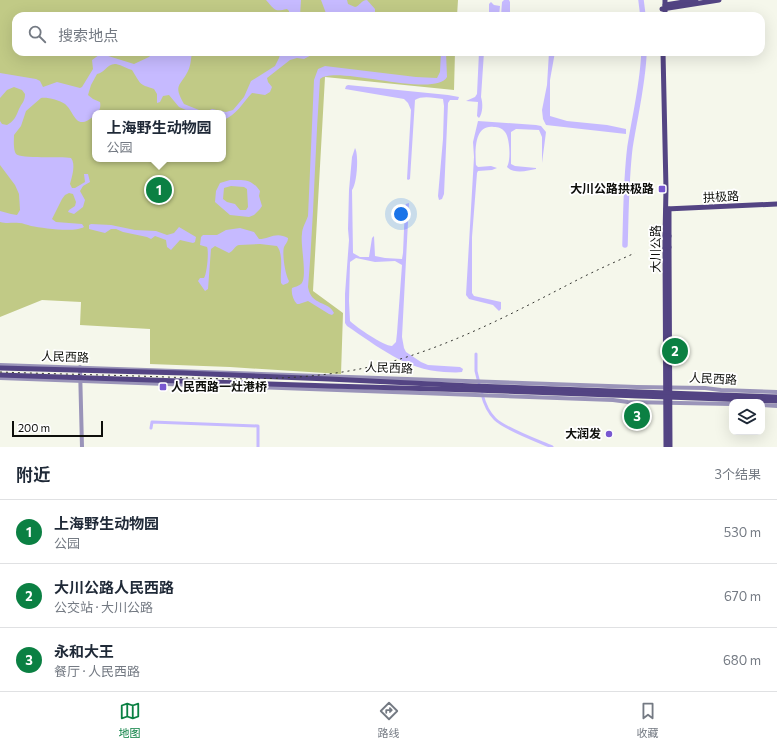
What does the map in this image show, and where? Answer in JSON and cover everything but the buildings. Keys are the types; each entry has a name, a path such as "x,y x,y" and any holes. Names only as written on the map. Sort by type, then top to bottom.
{"main road":[{"path":"663,5 696,0"},
{"path":"663,5 719,0"},
{"name":"大川公路","path":"662,56 668,211"},
{"name":"大川公路","path":"666,56 668,395 670,447"},
{"name":"拱极路","path":"668,211 777,204"},
{"name":"拱极路","path":"668,211 777,207"},
{"name":"人民西路","path":"0,368 80,368 329,379 473,388"},
{"name":"人民西路","path":"0,375 80,380 485,388 777,401"},
{"name":"大川公路","path":"666,447 668,395"},
{"name":"人民西路","path":"668,395 777,397"}],"street":[{"name":"人民西路","path":"0,365 80,368"},
{"path":"80,368 82,447"},
{"name":"人民西路","path":"0,378 80,380"},
{"name":"人民西路","path":"473,388 668,395 729,404"},
{"name":"人民西路","path":"668,395 716,390 777,392"},
{"path":"716,390 749,396"},
{"path":"765,405 777,406"}],"green space":[{"path":"0,0 458,0 457,12 12,12 12,56 455,56 454,90 325,77 313,291 343,313 341,374 150,364 150,329 80,325 81,302 42,300 0,317"}],"shaded area":[{"path":"266,0 301,0 300,12 289,12 287,9 277,10"},
{"path":"321,0 347,0 348,4 355,7 367,0 375,9 375,12 326,12"},
{"path":"504,0 509,0 510,12 501,12 502,2"},
{"path":"491,2 494,5 500,6 499,12 489,12 489,4"},
{"path":"98,56 108,56 134,64 149,57 191,56 189,69 178,89 184,104 199,110 186,110 179,107 169,95 163,96 160,102 157,103 157,94 154,89 140,83 132,70 116,64 110,65 102,72 97,74 91,85 88,95 100,102 100,109 92,110 92,117 88,120 79,122 65,104 53,99 41,98 26,111 21,126 14,135 15,152 19,156 71,158 73,164 73,174 70,184 72,188 75,188 85,182 84,174 88,174 90,182 83,186 80,191 85,200 83,207 74,214 68,212 75,206 76,202 73,194 69,193 62,199 52,219 56,222 82,224 84,227 73,230 58,230 20,223 0,222 0,211 17,215 20,210 19,194 15,185 0,165 0,121 2,124 7,125 16,117 24,100 25,94 22,90 14,87 7,90 0,98 0,73 36,79 40,81 43,87 57,82 80,88 93,69 92,60"},
{"path":"280,56 310,56 304,59 297,58 290,60 267,78 272,87 270,92 265,95 252,93 236,112 226,119 226,112 233,110 244,97 251,81 275,66"},
{"path":"441,56 446,56 447,77 439,83 405,83 344,75 329,76 320,79 308,287 310,293 316,300 332,309 334,313 332,315 329,314 308,301 297,304 293,298 292,288 301,284 304,275 302,239 303,230 308,216 314,80 318,69 325,66 416,77 437,78 440,72"},
{"path":"479,56 484,56 481,97 482,108 479,118 477,116 478,102 466,101 475,97 477,94"},
{"path":"549,56 554,56 550,80 550,116 567,121 607,125 626,129 626,134 546,125 543,119 542,110 547,85"},
{"path":"348,85 459,97 458,100 450,100 448,103 444,194 442,199 439,200 438,196 443,139 443,99 425,97 415,100 410,179 408,180 411,110 408,103 404,99 345,89"},
{"path":"478,121 536,125 541,126 546,132 542,163 542,137 539,130 516,129 511,132 511,164 515,166 536,168 525,171 513,171 507,167 509,160 509,144 507,135 500,128 487,127 479,134 477,140 476,165 478,167 491,166 497,168 478,171 477,173 472,237 472,293 474,296 501,302 501,309 499,311 493,305 469,299 466,295 474,157 473,142"},
{"path":"355,148 357,162 355,182 352,190 353,253 360,257 369,257 372,238 374,236 375,256 402,259 405,206 409,203 402,337 404,348 406,352 428,365 460,367 463,369 462,372 430,370 405,362 381,349 347,326 345,323 345,294 349,240 349,190 352,157","holes":["356,258 375,262 395,261 402,265 396,342 392,346 377,340 350,321 350,262"]},
{"path":"230,180 243,180 250,182 260,191 259,196 262,206 254,215 249,217 230,215 215,202 216,191 220,183","holes":["231,186 244,187 247,189 248,207 246,210 240,210 235,204 227,202 223,199 224,188"]},
{"path":"89,225 111,225 135,230 156,231 167,235 174,233 179,227 196,237 195,242 193,243 180,240 171,250 167,247 166,240 155,236 151,239 116,229 111,229 105,233 89,229"},
{"path":"240,228 254,232 259,239 276,235 288,238 283,254 285,269 289,281 288,283 283,285 281,283 281,259 277,246 260,244 239,245 229,253 215,246 211,249 208,289 205,291 198,281 200,278 204,278 205,276 208,258 207,247 200,245 201,237 203,235 217,235 226,230"}],"waterway":[{"path":"641,0 642,12"},
{"path":"625,245 626,196 630,147 644,56"},
{"path":"476,354 476,371 479,383"},
{"path":"482,394 489,411 500,423 552,447"},
{"path":"151,428 152,422 258,426 258,447"}],"railway":[{"path":"0,372 250,379 306,376 362,369 415,354 464,336 635,253"}],"place":[{"name":"大川公路拱极路","path":"662,189"},
{"name":"上海野生动物园","path":"159,190"},
{"name":"大川公路人民西路","path":"675,351"},
{"name":"人民西路一灶港桥","path":"163,387"},
{"name":"永和大王","path":"637,416"},
{"name":"大润发","path":"609,434"}]}
